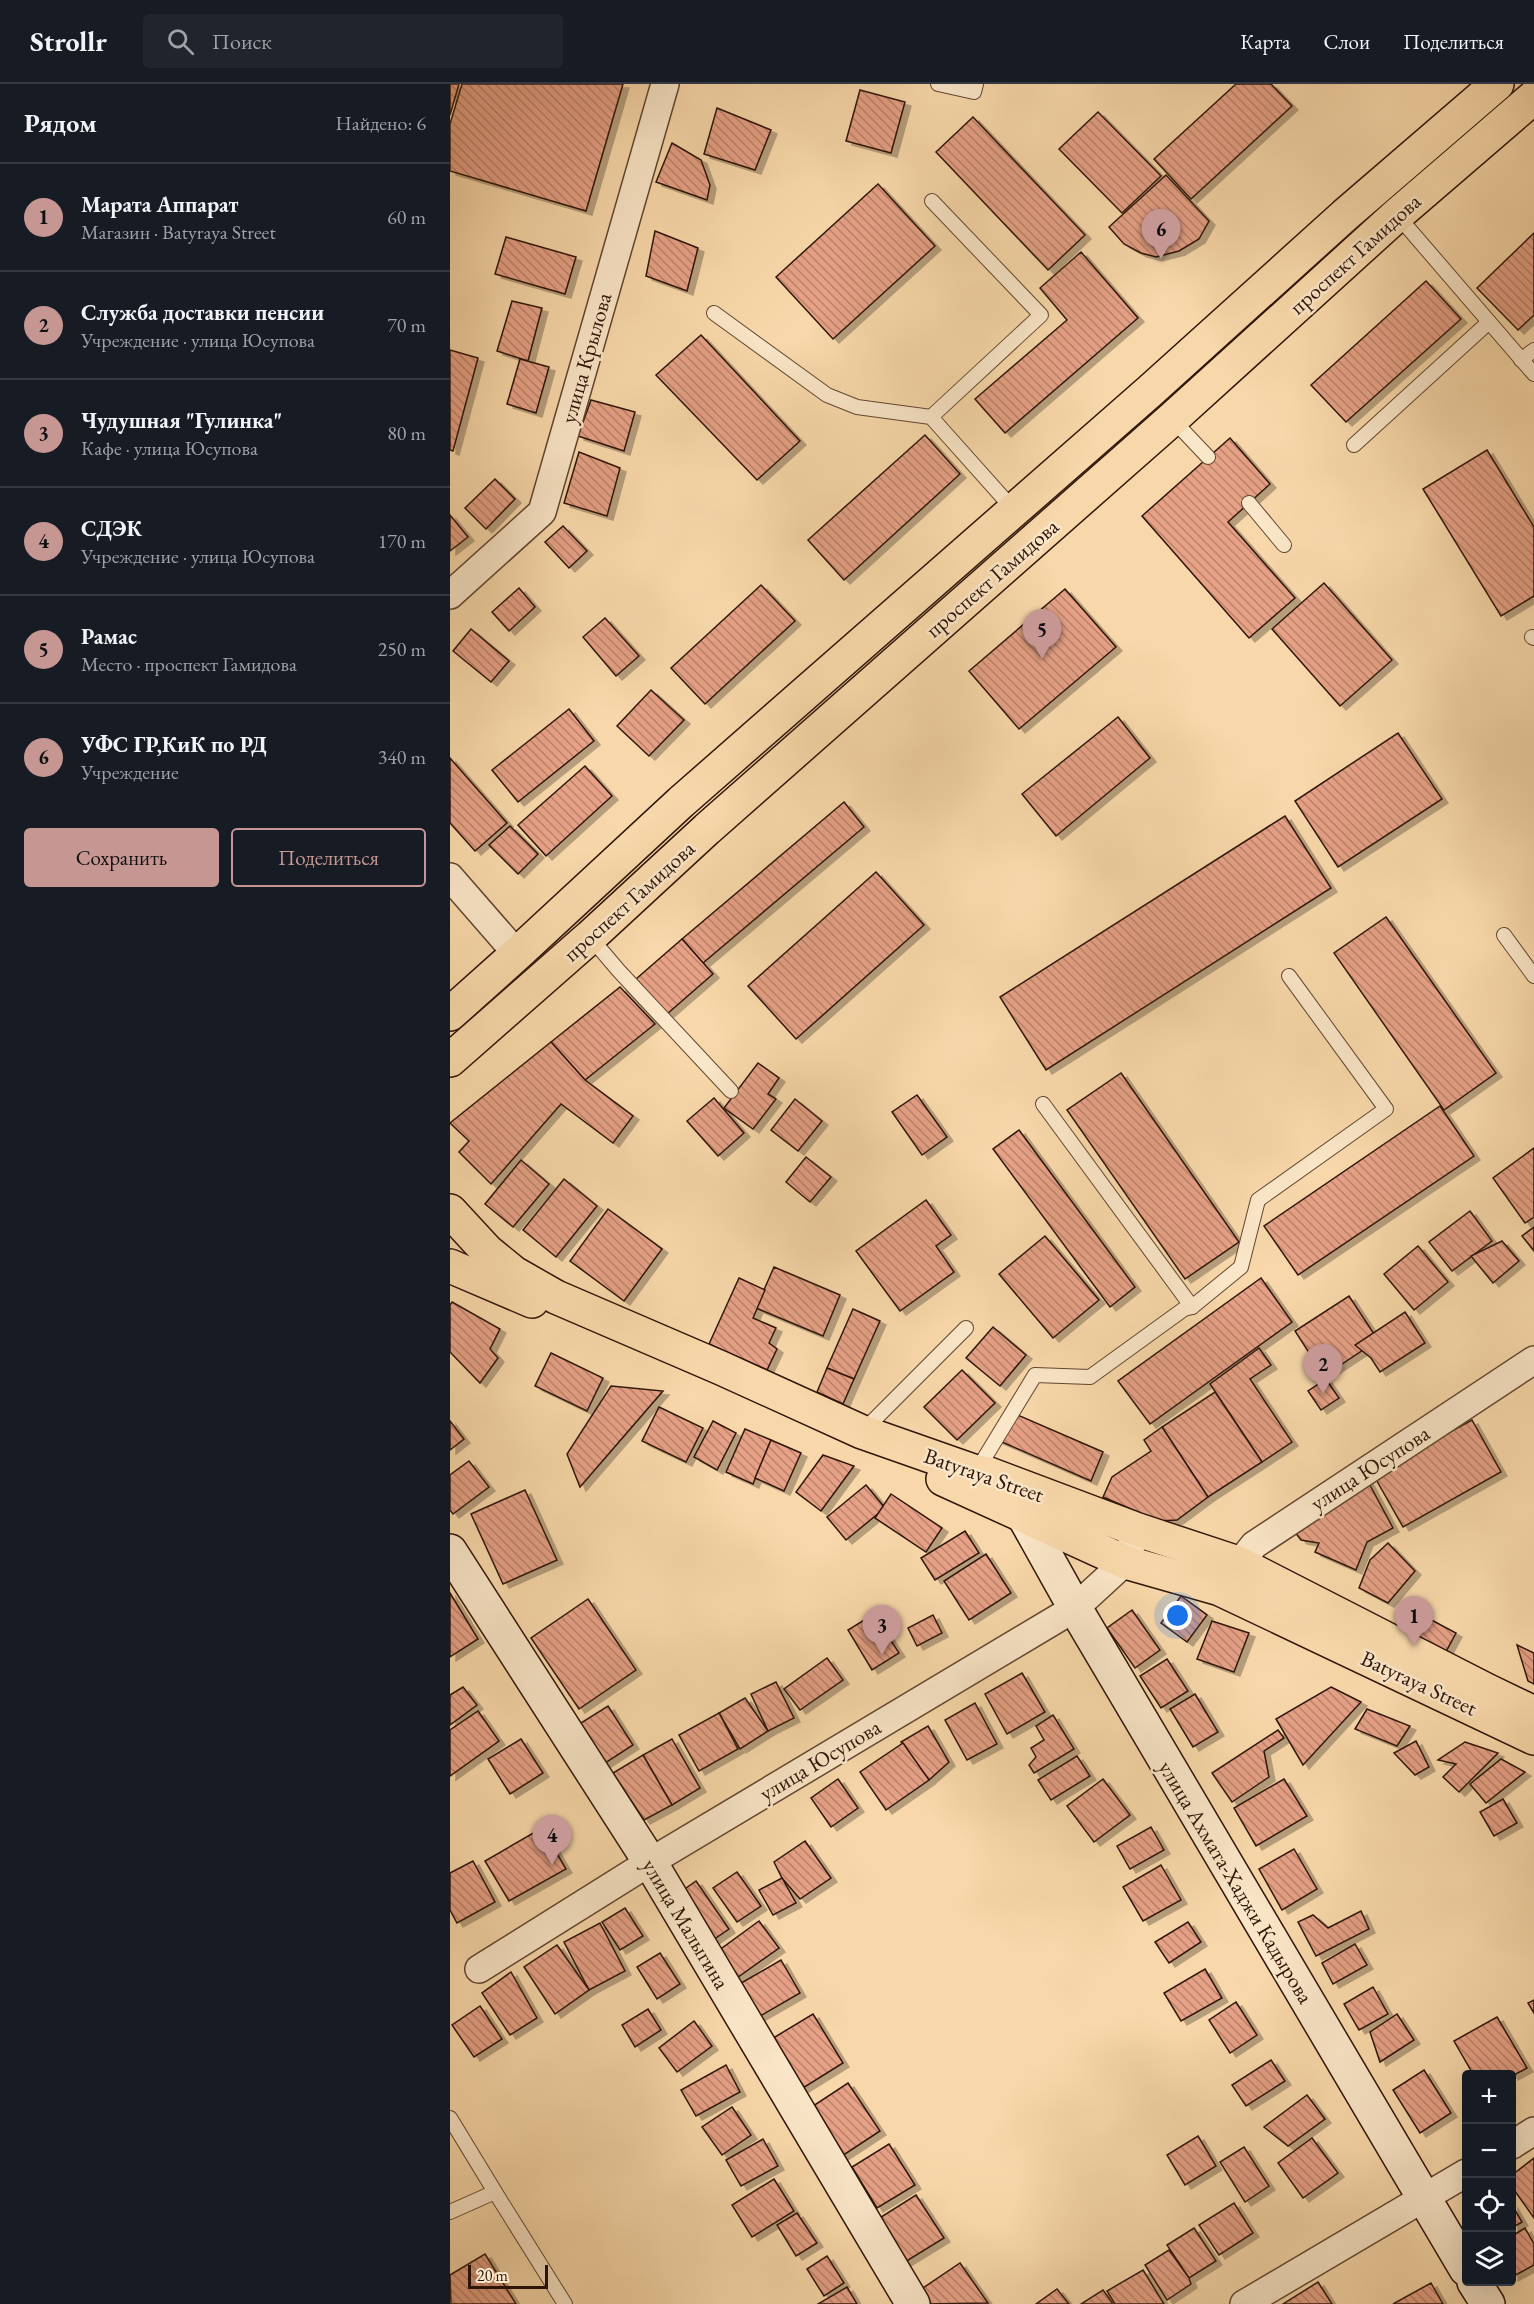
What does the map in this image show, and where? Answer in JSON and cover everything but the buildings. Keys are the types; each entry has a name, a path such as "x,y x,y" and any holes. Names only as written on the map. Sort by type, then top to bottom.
{"main road":[{"name":"проспект Гамидова","path":"450,1014 681,802 1496,84"},
{"name":"проспект Гамидова","path":"450,1060 590,937 707,829 1172,419 1397,215 1534,97"},
{"name":"Batyraya Street","path":"450,1211 487,1251 514,1273 556,1297 721,1368 859,1438"},
{"name":"Batyraya Street","path":"463,1271 859,1438 971,1480 989,1474 1027,1503 1125,1562 1229,1576 1534,1713"},
{"name":"Batyraya Street","path":"1027,1503 1138,1530 1534,1738"},
{"name":"улица Ахмата-Хаджи Кадырова","path":"1027,1503 1075,1608 1462,2261"},
{"name":"улица Малыгина","path":"450,1551 650,1862 913,2304"},
{"path":"1477,2286 1488,2304"}],"street":[{"name":"улица Крылова","path":"450,595 542,512 665,84"},
{"path":"681,802 707,829"},
{"path":"450,877 517,954"},
{"name":"улица Юсупова","path":"1229,1576 1254,1545 1534,1360"},
{"name":"улица Юсупова","path":"479,1969 650,1862 1075,1608 1125,1562 1138,1530"},
{"path":"1516,2142 1534,2131"},
{"path":"1244,2304 1462,2176"}],"lane":[{"path":"938,84 974,92 976,84"},
{"path":"931,417 1041,315 932,201"},
{"path":"1397,215 1534,374"},
{"path":"714,313 827,395 857,407 931,417 1014,510"},
{"path":"1354,445 1489,322"},
{"path":"1521,360 1534,350"},
{"path":"1172,419 1208,457"},
{"path":"1249,503 1284,544"},
{"path":"1504,935 1534,976"},
{"path":"590,937 731,1091"},
{"path":"971,1480 1035,1375 1090,1377 1191,1306 1241,1267 1258,1200 1386,1109 1289,976"},
{"path":"1043,1104 1191,1306"},
{"path":"859,1438 966,1328"},
{"path":"450,2118 565,2304"},
{"path":"450,2212 495,2192"}],"place":[{"name":"УФС ГР,КиК по РД","path":"1161,259"},
{"name":"Рамас","path":"1042,659"},
{"name":"Служба доставки пенсии","path":"1323,1394"},
{"name":"Марата Аппарат","path":"1414,1646"},
{"name":"Чудушная \"Гулинка\"","path":"882,1655"},
{"name":"СДЭК","path":"552,1865"}]}
